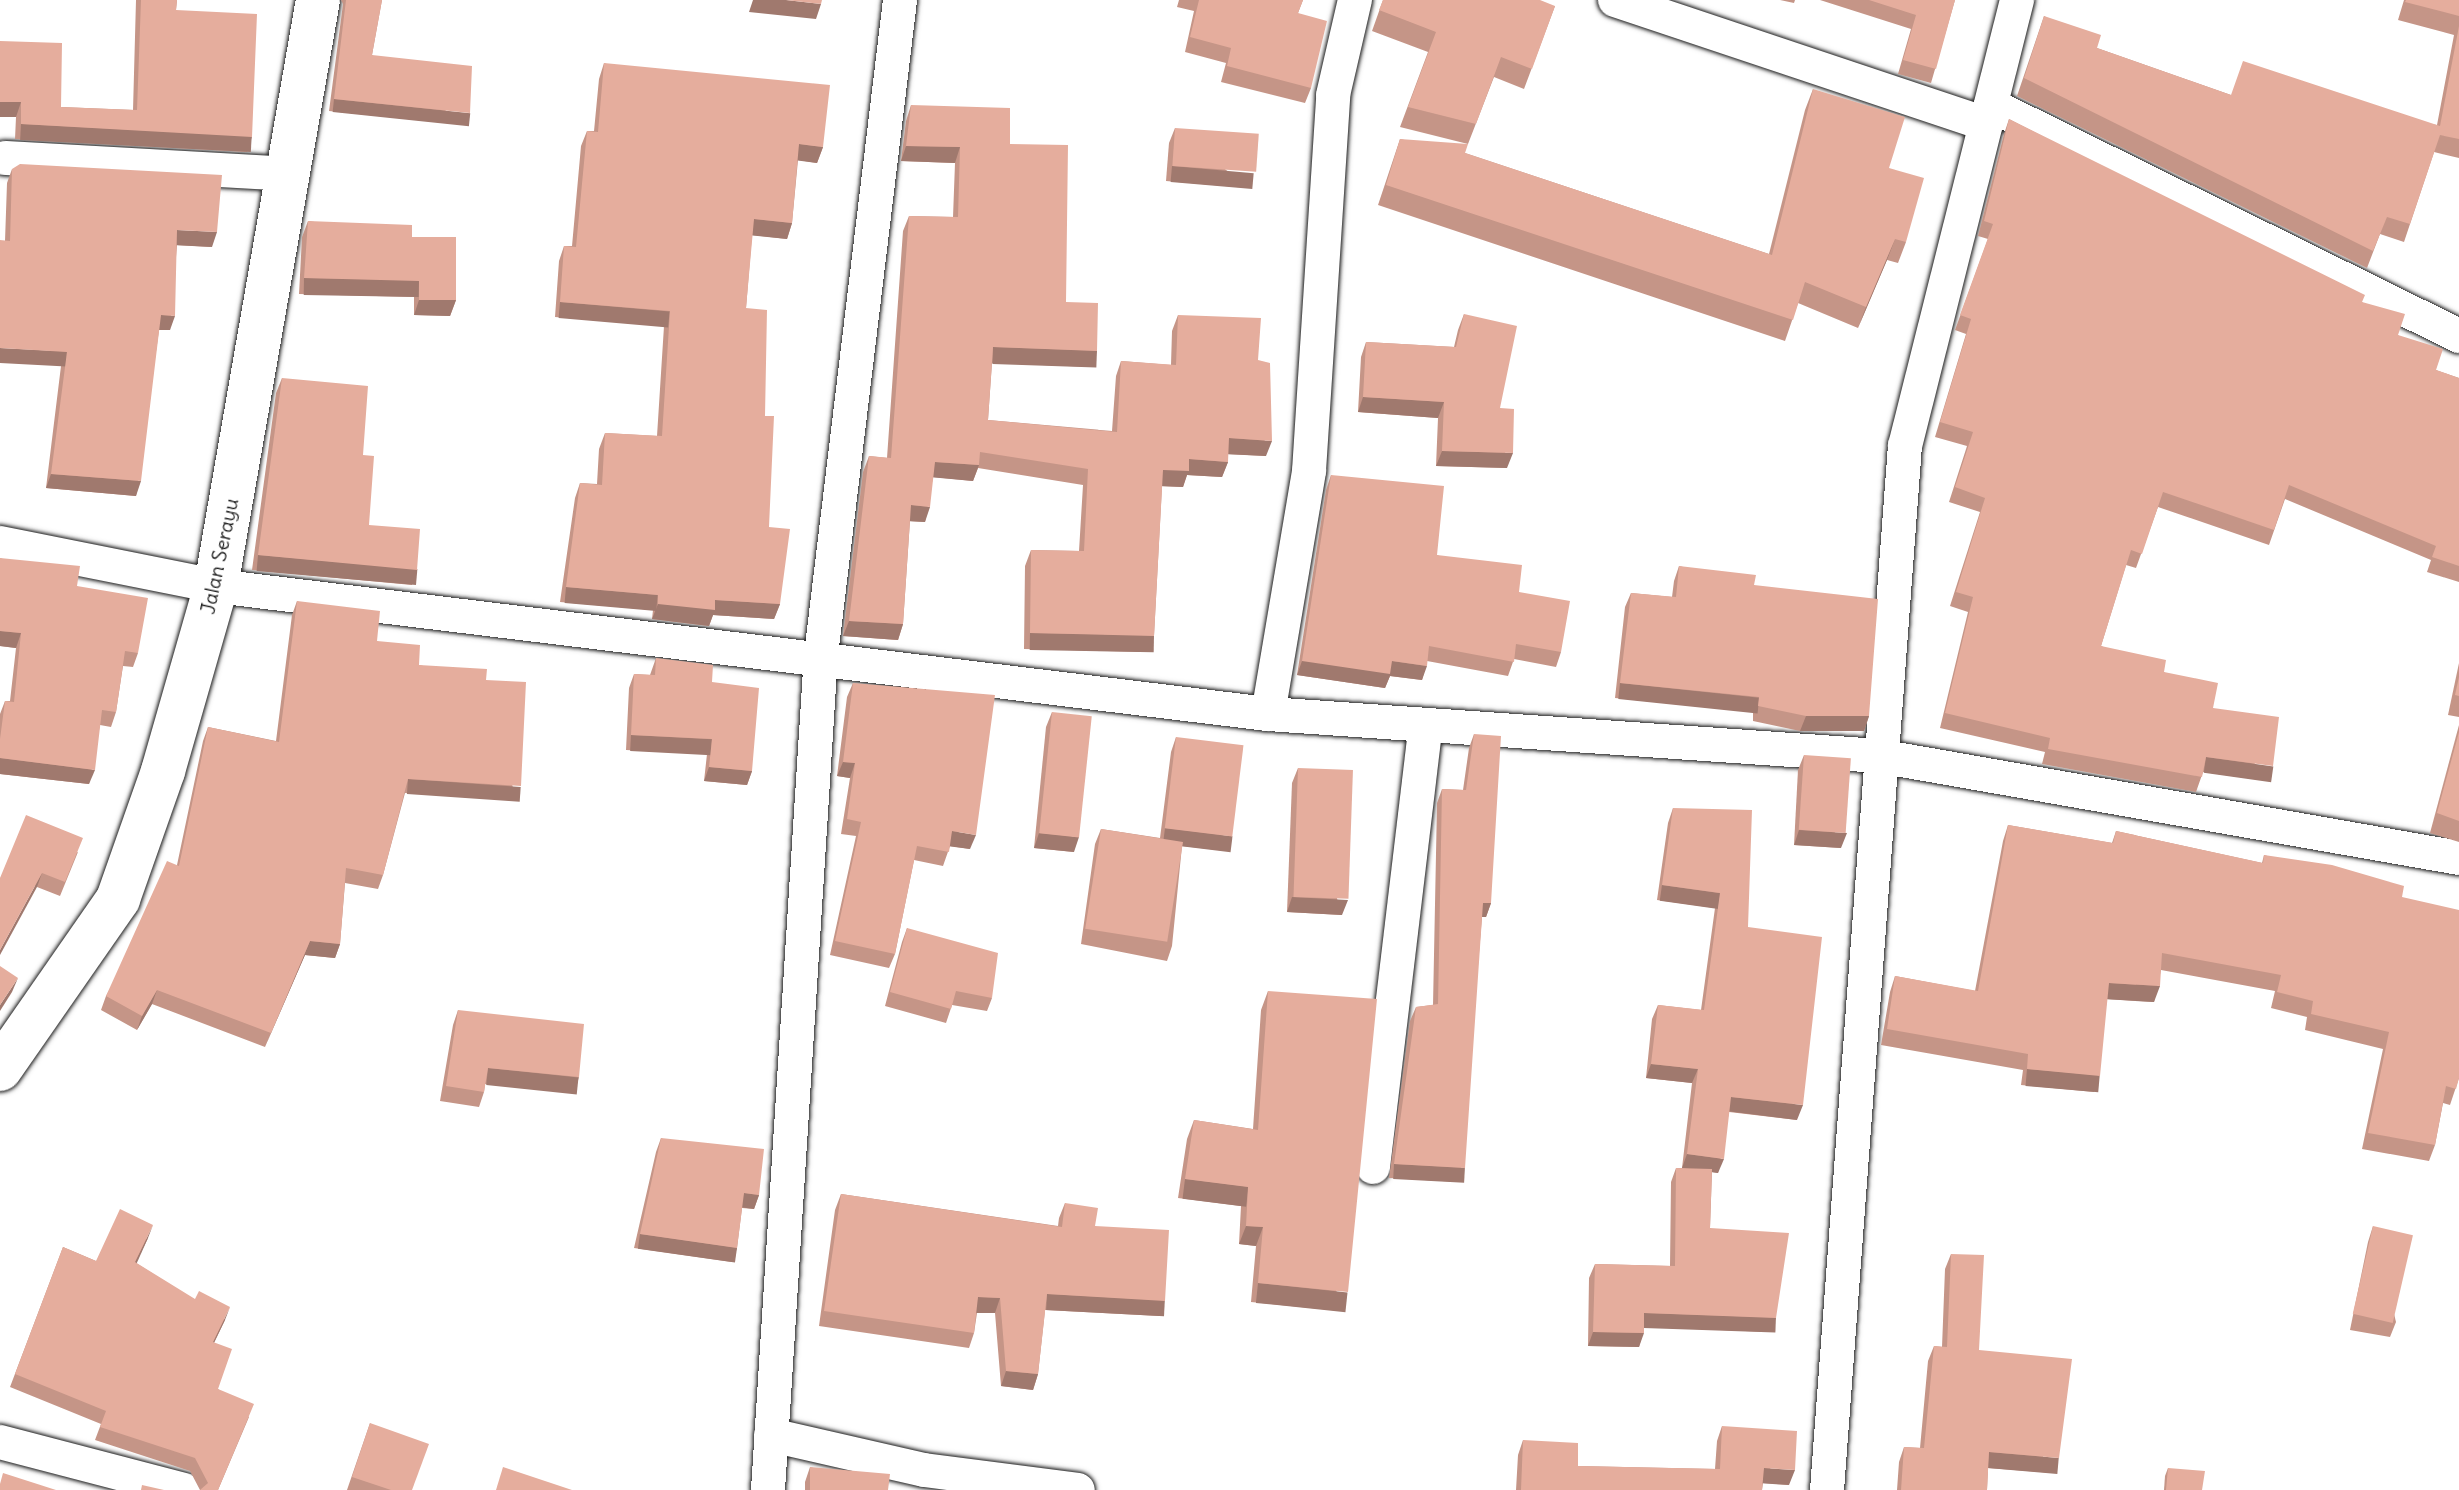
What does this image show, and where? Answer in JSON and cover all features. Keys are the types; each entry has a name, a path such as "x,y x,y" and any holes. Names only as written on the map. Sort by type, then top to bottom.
{"street":[{"name":"Jalan Serayu","path":"8,1059 118,899 216,586 318,0"},
{"path":"768,1490 821,655 900,0"},
{"path":"1268,714 1309,471 1327,158 1355,0"},
{"path":"1615,0 1988,114 2459,336"},
{"path":"1827,1490 1879,756 1905,446 2017,0"},
{"path":"5,158 288,174"},
{"path":"0,543 216,586 821,655 1268,714 1425,729 1879,756 2459,858"},
{"path":"1373,1167 1425,729"},
{"path":"771,1435 924,1470 1078,1490"},
{"path":"0,1442 184,1490"}],"building":[{"path":"141,0 177,0 176,10 257,14 252,137 21,124 21,102 0,102 0,41 62,43 61,107 137,110"},
{"path":"346,0 382,0 372,55 472,66 470,113 334,99"},
{"path":"786,0 822,0 821,4"},
{"path":"1199,0 1303,0 1298,13 1327,21 1311,88 1227,66 1231,48 1190,37"},
{"path":"1383,0 1540,0 1555,6 1532,69 1501,57 1476,124 1408,107 1436,32 1379,10"},
{"path":"1869,0 1955,0 1936,69 1903,60 1916,15"},
{"path":"2459,0 2459,16 2405,2"},
{"path":"2044,16 2101,35 2097,48 2231,95 2243,61 2440,126 2459,26 2459,139 2440,135 2410,224 2387,217 2373,251 2024,78"},
{"path":"604,63 830,85 823,147 799,144 792,223 754,219 746,308 767,310 765,416 774,416 769,527 790,529 780,604 715,600 715,610 658,604 658,595 566,587 580,483 602,485 605,433 662,436 670,311 560,302 564,246 576,247 587,131 598,132"},
{"path":"1813,89 1905,117 1889,168 1924,178 1906,242 1895,239 1866,307 1805,282 1793,320 1386,185 1400,139 1468,144 1465,153 1772,255"},
{"path":"911,105 1010,108 1010,144 1068,145 1066,302 1098,303 1097,351 993,347 988,420 1117,432 1121,361 1176,365 1178,315 1261,318 1258,360 1270,363 1272,441 1229,438 1228,462 1189,459 1189,471 1163,470 1154,636 1030,633 1031,550 1084,551 1088,469 980,452 979,465 935,462 930,507 911,505 903,624 849,621 869,456 891,458 909,216 958,217 960,147 906,146"},
{"path":"2009,119 2365,295 2362,302 2405,314 2398,335 2443,349 2436,370 2459,378 2459,566 2432,557 2436,546 2289,485 2274,530 2163,492 2142,554 2131,550 2101,646 2166,660 2164,672 2218,683 2213,708 2279,717 2273,766 2206,757 2202,777 2048,749 2050,738 1945,713 1973,597 1956,592 1985,498 1955,487 1973,432 1940,422 1971,319 1960,315 1993,224 1984,221"},
{"path":"1175,128 1259,134 1256,172 1172,166"},
{"path":"20,164 222,175 217,232 177,230 175,316 161,315 141,481 51,474 67,352 0,348 0,240 10,241 12,169"},
{"path":"308,221 412,225 412,237 456,237 456,300 419,300 419,281 304,278"},
{"path":"1464,314 1517,326 1500,408 1514,409 1513,453 1442,451 1444,402 1363,397 1366,342 1456,347"},
{"path":"282,378 368,386 363,455 374,456 369,525 420,529 417,570 258,555"},
{"path":"1331,475 1444,486 1437,555 1522,565 1519,592 1570,601 1561,652 1516,644 1514,662 1429,646 1427,666 1392,661 1390,674 1302,661"},
{"path":"0,558 80,566 77,586 148,598 138,653 125,651 116,712 102,710 95,770 0,758 5,701 14,702 21,633 0,631"},
{"path":"1679,566 1756,575 1754,585 1878,599 1869,716 1806,716 1758,706 1759,697 1620,683 1631,593 1676,597"},
{"path":"297,601 380,611 377,641 420,645 419,665 487,669 486,680 526,682 521,786 408,779 383,875 346,868 340,944 310,941 271,1033 157,990 142,1016 106,996 167,861 179,866 208,727 279,742"},
{"path":"656,658 713,665 712,682 759,688 752,771 709,767 712,739 631,735 634,674 655,675"},
{"path":"853,683 995,695 976,835 952,831 949,852 917,846 895,954 835,941 861,822 847,819 855,763 843,762"},
{"path":"1052,712 1092,716 1079,838 1039,833"},
{"path":"2459,732 2459,821 2437,813"},
{"path":"1474,734 1501,736 1491,903 1483,903 1465,1168 1394,1164 1416,1007 1438,1004 1442,789 1466,790"},
{"path":"1176,737 1243,745 1232,837 1165,828"},
{"path":"1804,755 1851,758 1846,833 1799,830"},
{"path":"1298,768 1353,770 1348,899 1293,897"},
{"path":"1673,808 1752,810 1748,927 1822,937 1803,1105 1731,1097 1724,1159 1687,1154 1698,1069 1651,1064 1658,1005 1704,1010 1720,893 1662,885"},
{"path":"26,815 83,838 65,882 42,873 0,950 0,878"},
{"path":"2008,825 2113,843 2116,831 2263,863 2264,855 2332,865 2404,886 2402,897 2459,910 2459,1078 2456,1089 2446,1086 2435,1145 2368,1133 2389,1032 2311,1014 2313,1001 2277,992 2281,975 2162,953 2160,986 2109,983 2100,1076 2027,1069 2028,1054 1887,1029 1895,976 1978,991"},
{"path":"1101,829 1183,842 1167,942 1085,929"},
{"path":"907,928 998,953 992,998 956,991 951,1009 890,992"},
{"path":"0,966 18,978 0,1005"},
{"path":"1268,991 1377,999 1348,1292 1258,1283 1263,1227 1246,1226 1248,1187 1185,1179 1194,1120 1258,1130"},
{"path":"458,1010 584,1024 579,1077 488,1068 484,1092 446,1086"},
{"path":"661,1138 764,1149 759,1195 744,1193 737,1248 640,1234"},
{"path":"1676,1168 1712,1169 1710,1228 1789,1233 1776,1318 1644,1313 1644,1333 1593,1332 1595,1264 1675,1266"},
{"path":"841,1194 1062,1227 1065,1203 1098,1208 1095,1226 1169,1230 1165,1301 1047,1294 1038,1374 1006,1371 1000,1298 978,1297 974,1333 824,1311"},
{"path":"120,1209 153,1225 135,1262 195,1299 199,1291 230,1307 213,1342 232,1349 218,1389 254,1404 218,1490 200,1490 208,1483 195,1458 100,1427 106,1411 15,1374 63,1247 96,1261"},
{"path":"2373,1226 2413,1235 2393,1323 2353,1314"},
{"path":"1951,1254 1984,1255 1979,1350 2072,1359 2059,1458 1989,1452 1987,1490 1901,1490 1904,1447 1924,1448 1934,1346 1947,1347"},
{"path":"370,1423 429,1444 412,1490 391,1490 352,1477"},
{"path":"1722,1426 1797,1431 1795,1470 1764,1468 1762,1490 1521,1490 1523,1440 1578,1443 1578,1466 1720,1469"},
{"path":"503,1467 572,1490 496,1490"},
{"path":"810,1467 890,1474 888,1490 810,1490"},
{"path":"2168,1468 2205,1471 2202,1490 2166,1490"},
{"path":"3,1473 56,1490 0,1490"},
{"path":"142,1485 164,1490 141,1490"}]}
